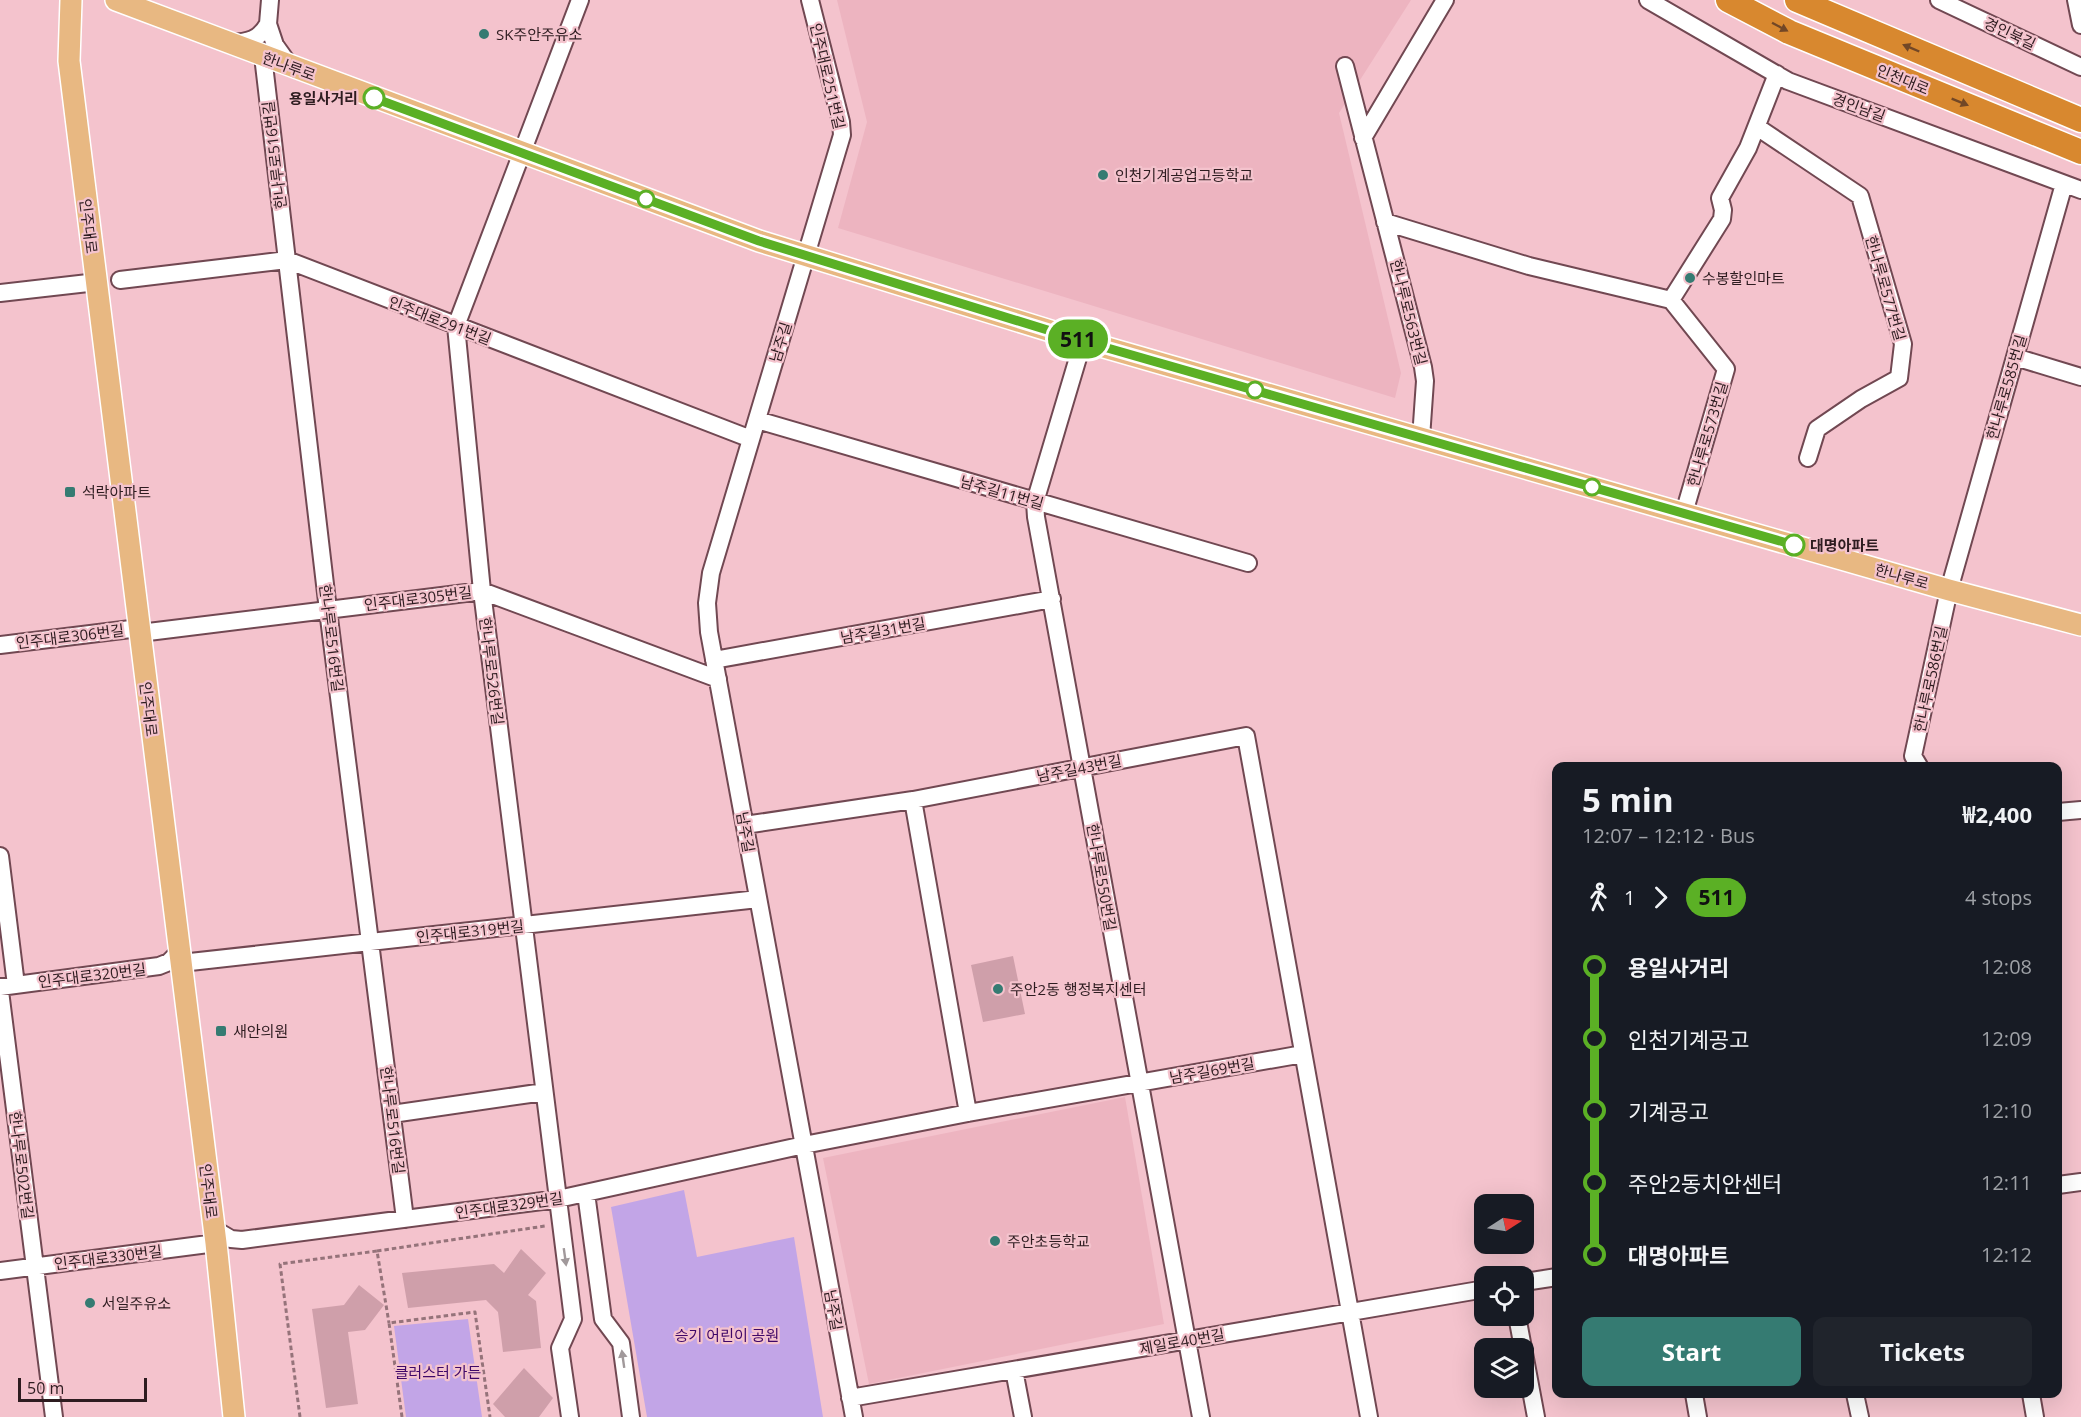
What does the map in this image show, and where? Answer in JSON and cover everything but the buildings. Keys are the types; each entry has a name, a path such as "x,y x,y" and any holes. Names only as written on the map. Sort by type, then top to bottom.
{"highway":[{"name":"인천대로","path":"1728,0 1789,32 2081,152"},
{"name":"인천대로","path":"1797,0 2081,120"}],"main road":[{"name":"인주대로","path":"71,0 69,61 215,1236 234,1417"},
{"name":"한나루로","path":"116,0 759,241 806,256 1083,341 1949,590 2081,625"}],"street":[{"path":"270,0 268,24 275,45 290,66"},
{"name":"한나루로526번길","path":"570,1417 560,1348 573,1319 482,591 456,326 580,0"},
{"name":"인주대로251번길","path":"806,256 842,135 841,122 810,0"},
{"path":"1363,138 1445,0"},
{"name":"경인남길","path":"1648,0 1788,81 2081,190"},
{"name":"경인북길","path":"1939,0 2081,67"},
{"path":"2076,0 2081,25"},
{"path":"229,44 247,42 257,38 268,24"},
{"name":"한나루로516번길","path":"263,56 328,610 405,1219"},
{"name":"한나루로563번길","path":"1344,66 1424,368 1421,438"},
{"path":"1385,222 1543,270 1671,300 1722,219 1723,210 1720,198 1748,148 1777,74"},
{"name":"한나루로577번길","path":"1756,127 1860,196 1903,344 1899,378 1861,399 1817,429 1808,458"},
{"name":"한나루로585번길","path":"1949,590 2064,184"},
{"name":"남주길","path":"806,256 711,573 707,603 714,660 854,1417"},
{"name":"인주대로291번길","path":"97,283 287,260 751,439"},
{"path":"0,293 97,283"},
{"name":"한나루로573번길","path":"1671,300 1726,369 1684,513"},
{"name":"한나루로550번길","path":"1083,341 1035,502 1201,1417"},
{"path":"2015,357 2081,377"},
{"name":"남주길11번길","path":"757,420 1248,563"},
{"name":"한나루로586번길","path":"1917,762 1913,756 1949,590"},
{"name":"인주대로305번길","path":"140,630 482,591 718,679"},
{"name":"남주길31번길","path":"714,660 1052,599"},
{"name":"인주대로306번길","path":"0,645 140,630"},
{"name":"남주길43번길","path":"745,825 913,800 1246,736 1303,1054"},
{"path":"913,800 968,1113"},
{"path":"2062,812 2081,810"},
{"name":"한나루로502번길","path":"0,856 5,988 54,1417"},
{"name":"인주대로319번길","path":"180,957 370,942 758,898"},
{"name":"인주대로320번길","path":"5,988 159,966 180,957"},
{"path":"1303,1054 1369,1417"},
{"name":"남주길69번길","path":"804,1145 968,1113 1303,1054"},
{"path":"392,1113 544,1092"},
{"name":"인주대로329번길","path":"215,1236 242,1240 558,1199 804,1145"},
{"path":"2062,1184 2081,1182"},
{"path":"586,1193 603,1318 621,1343 631,1417"},
{"name":"인주대로330번길","path":"0,1271 215,1236"},
{"path":"1534,1280 1552,1278"},
{"name":"제일로40번길","path":"850,1398 1474,1291"},
{"path":"1014,1370 1023,1417"},
{"path":"1533,1398 1536,1417"},
{"path":"1695,1398 1698,1417"},
{"path":"1856,1398 1860,1417"},
{"path":"2032,1398 2035,1417"}],"path":[{"path":"300,1417 279,1264 551,1225"},
{"path":"377,1251 402,1417"},
{"path":"389,1323 475,1312 490,1417"}],"shaded area":[{"name":"인천기계공업고등학교","path":"837,0 1411,0 1339,113 1401,373 1395,398 838,228 867,122"},
{"name":"주안초등학교","path":"1125,1097 1164,1324 869,1384 823,1158"}],"green space":[{"name":"승기 어린이 공원","path":"684,1190 697,1257 794,1237 823,1417 647,1417 611,1207"},
{"name":"클러스터 가든","path":"468,1319 482,1417 406,1417 394,1326"}],"bus line":[{"name":"511","path":"374,98 759,241 1083,341 1794,545"}],"place":[{"name":"SK주안주유소","path":"484,34"},
{"name":"용일사거리","path":"374,98"},
{"name":"인천기계공업고등학교","path":"1103,175"},
{"name":"수봉할인마트","path":"1690,278"},
{"name":"석락아파트","path":"70,492"},
{"name":"대명아파트","path":"1794,545"},
{"name":"주안2동 행정복지센터","path":"998,989"},
{"name":"새안의원","path":"221,1031"},
{"name":"주안초등학교","path":"995,1241"},
{"name":"서일주유소","path":"90,1303"}]}
